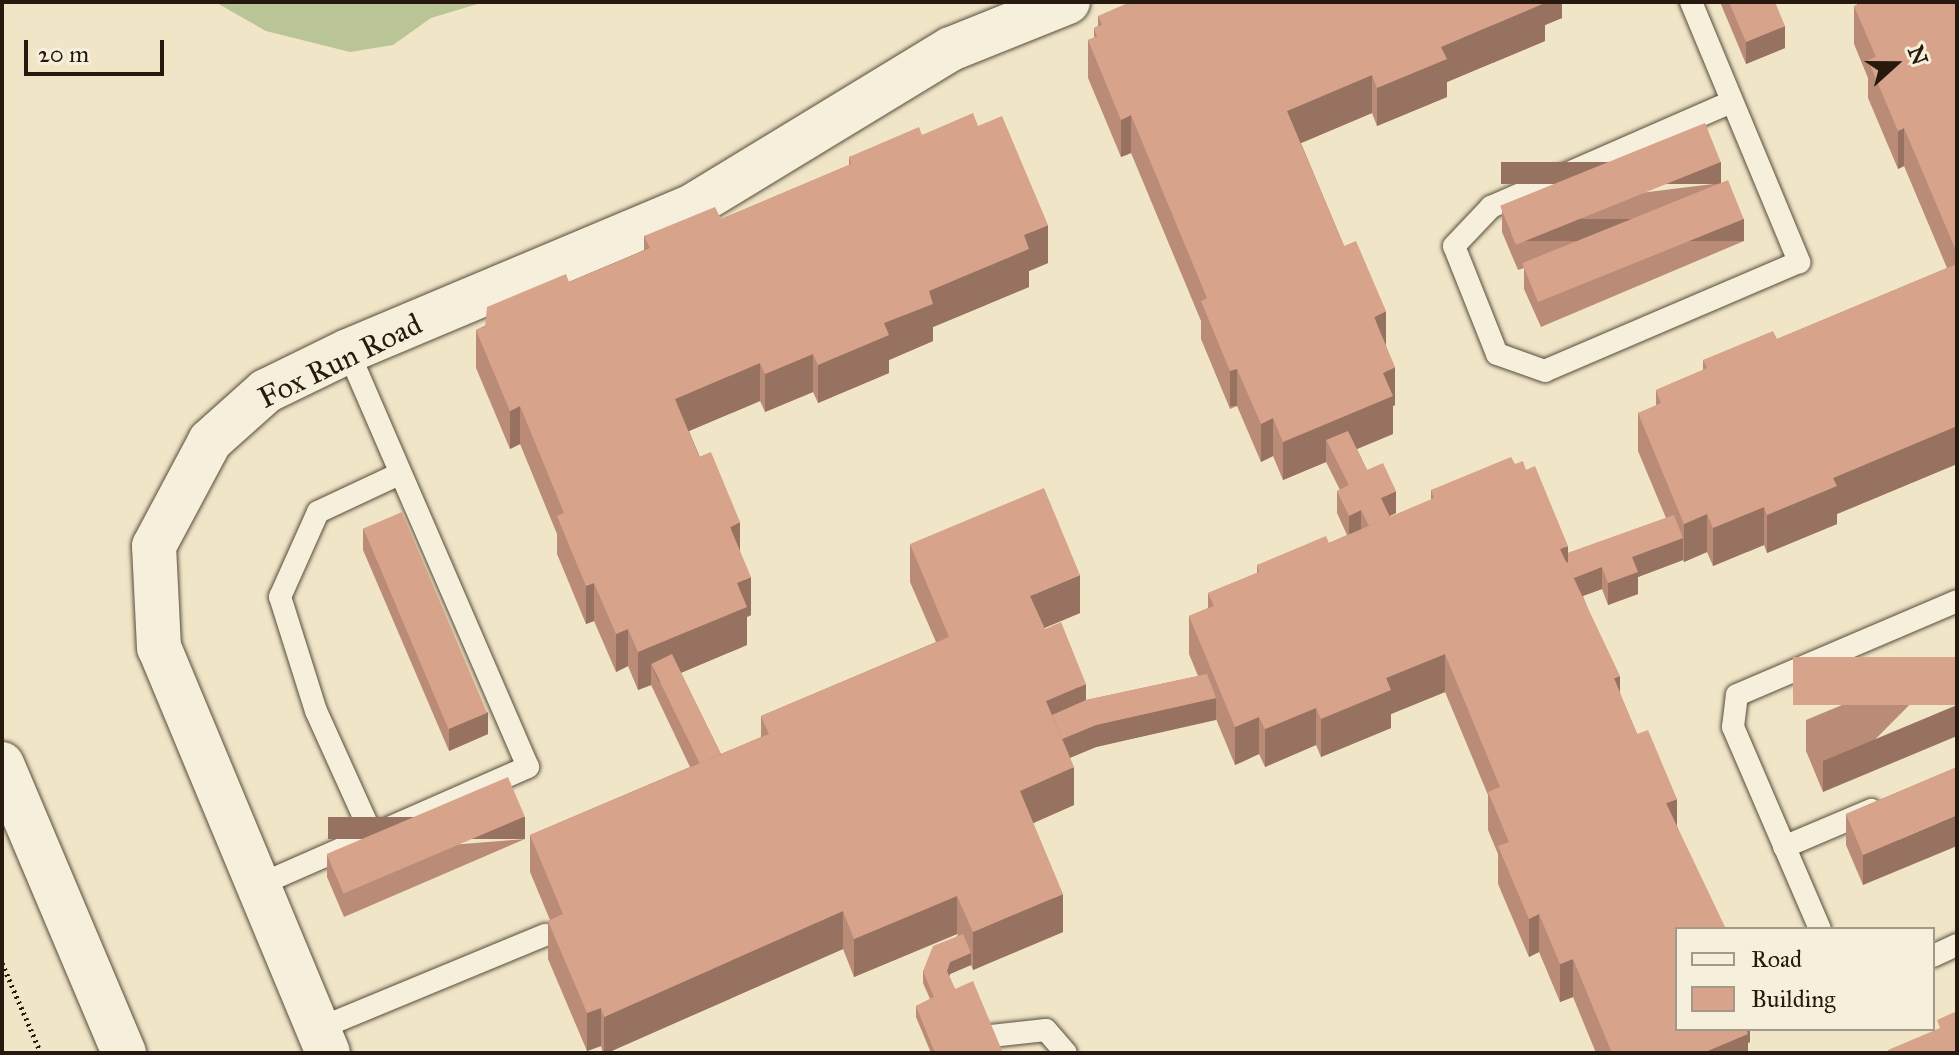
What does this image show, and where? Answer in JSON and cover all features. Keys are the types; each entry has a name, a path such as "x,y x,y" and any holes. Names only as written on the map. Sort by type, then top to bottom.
{"street":[{"name":"Fox Run Road","path":"323,1041 159,648 154,546 210,441 266,391 348,351 689,208 951,49 1068,2"},
{"path":"2,764 124,1053"}],"lane":[{"path":"1691,2 1799,262 1545,371 1497,354 1454,246 1491,207 1731,102"},
{"path":"259,885 528,767 348,351"},
{"path":"372,835 316,711 280,597 318,512 399,474"},
{"path":"1819,927 1733,727 1737,695 1957,601"},
{"path":"1784,847 1899,798"},
{"path":"323,1041 545,935"},
{"path":"1935,955 1957,945"},
{"path":"991,1036 1046,1030 1066,1053"}],"path":[{"path":"2,963 41,1053"}],"green space":[{"path":"215,2 484,2 431,18 393,45 350,52 266,31"}],"building":[{"path":"1130,2 1545,3 1441,47 1447,59 1377,88 1372,75 1287,111 1344,246 1356,241 1386,311 1374,317 1395,367 1383,373 1393,396 1283,442 1273,418 1261,424 1237,369 1230,371 1201,301 1207,298 1131,115 1121,120 1088,40 1097,36 1094,28 1102,25 1098,16"},
{"path":"1729,2 1775,2 1785,26 1746,42"},
{"path":"1864,2 1957,2 1957,253 1904,128 1898,131 1868,60 1876,57 1854,6"},
{"path":"973,113 978,126 1002,116 1048,225 1024,235 1029,249 929,291 933,304 884,323 889,335 818,365 813,354 765,374 760,363 675,399 699,457 711,452 740,522 730,527 751,577 737,583 747,607 638,652 628,629 616,634 594,583 586,586 557,516 564,513 520,406 510,411 476,330 485,327 487,307 566,274 569,282 650,248 644,236 715,207 721,219 851,164 849,157 919,127 922,135"},
{"path":"1705,123 1721,162 1516,245 1500,206"},
{"path":"1728,180 1744,219 1538,302 1522,263"},
{"path":"1957,264 1957,426 1833,478 1837,486 1767,515 1764,507 1713,528 1707,514 1684,524 1638,413 1661,403 1656,390 1707,368 1703,360 1773,331 1777,339"},
{"path":"1348,431 1367,470 1383,463 1396,491 1381,498 1390,517 1369,526 1361,510 1349,516 1337,491 1349,485 1326,440"},
{"path":"1511,457 1515,464 1523,461 1526,470 1535,466 1568,546 1560,549 1620,676 1614,678 1637,734 1648,730 1677,799 1666,803 1725,927 1675,927 1675,1031 1747,1031 1748,1034 1703,1053 1612,1053 1573,959 1560,964 1539,914 1529,919 1498,846 1509,842 1488,792 1500,787 1445,654 1386,678 1391,690 1321,719 1316,708 1265,729 1259,717 1235,727 1189,616 1214,606 1208,593 1259,572 1257,565 1326,536 1329,543 1434,498 1431,490"},
{"path":"1044,488 1080,575 1030,596 1045,629 1061,622 1086,684 1046,701 1074,767 1020,791 1063,894 973,932 957,896 854,939 843,911 604,1017 601,1008 587,1013 548,921 563,914 530,835 769,734 761,716 949,637 910,544"},
{"path":"402,512 487,713 449,729 363,528"},
{"path":"1674,515 1683,538 1632,557 1638,572 1608,583 1602,567 1574,578 1566,563 1568,553"},
{"path":"672,654 721,754 700,764 651,664"},
{"path":"1793,657 1957,657 1957,705 1793,705"},
{"path":"1207,674 1216,698 1096,725 1062,739 1052,715 1086,700"},
{"path":"1957,767 1957,815 1863,855 1846,814"},
{"path":"508,777 525,817 343,894 327,854"},
{"path":"963,934 971,953 950,962 947,971 955,989 973,981 1003,1053 935,1053 916,1006 934,997 923,971 933,946"},
{"path":"1957,1011 1957,1053 1889,1053 1888,1050 1940,1028 1937,1020"}]}
